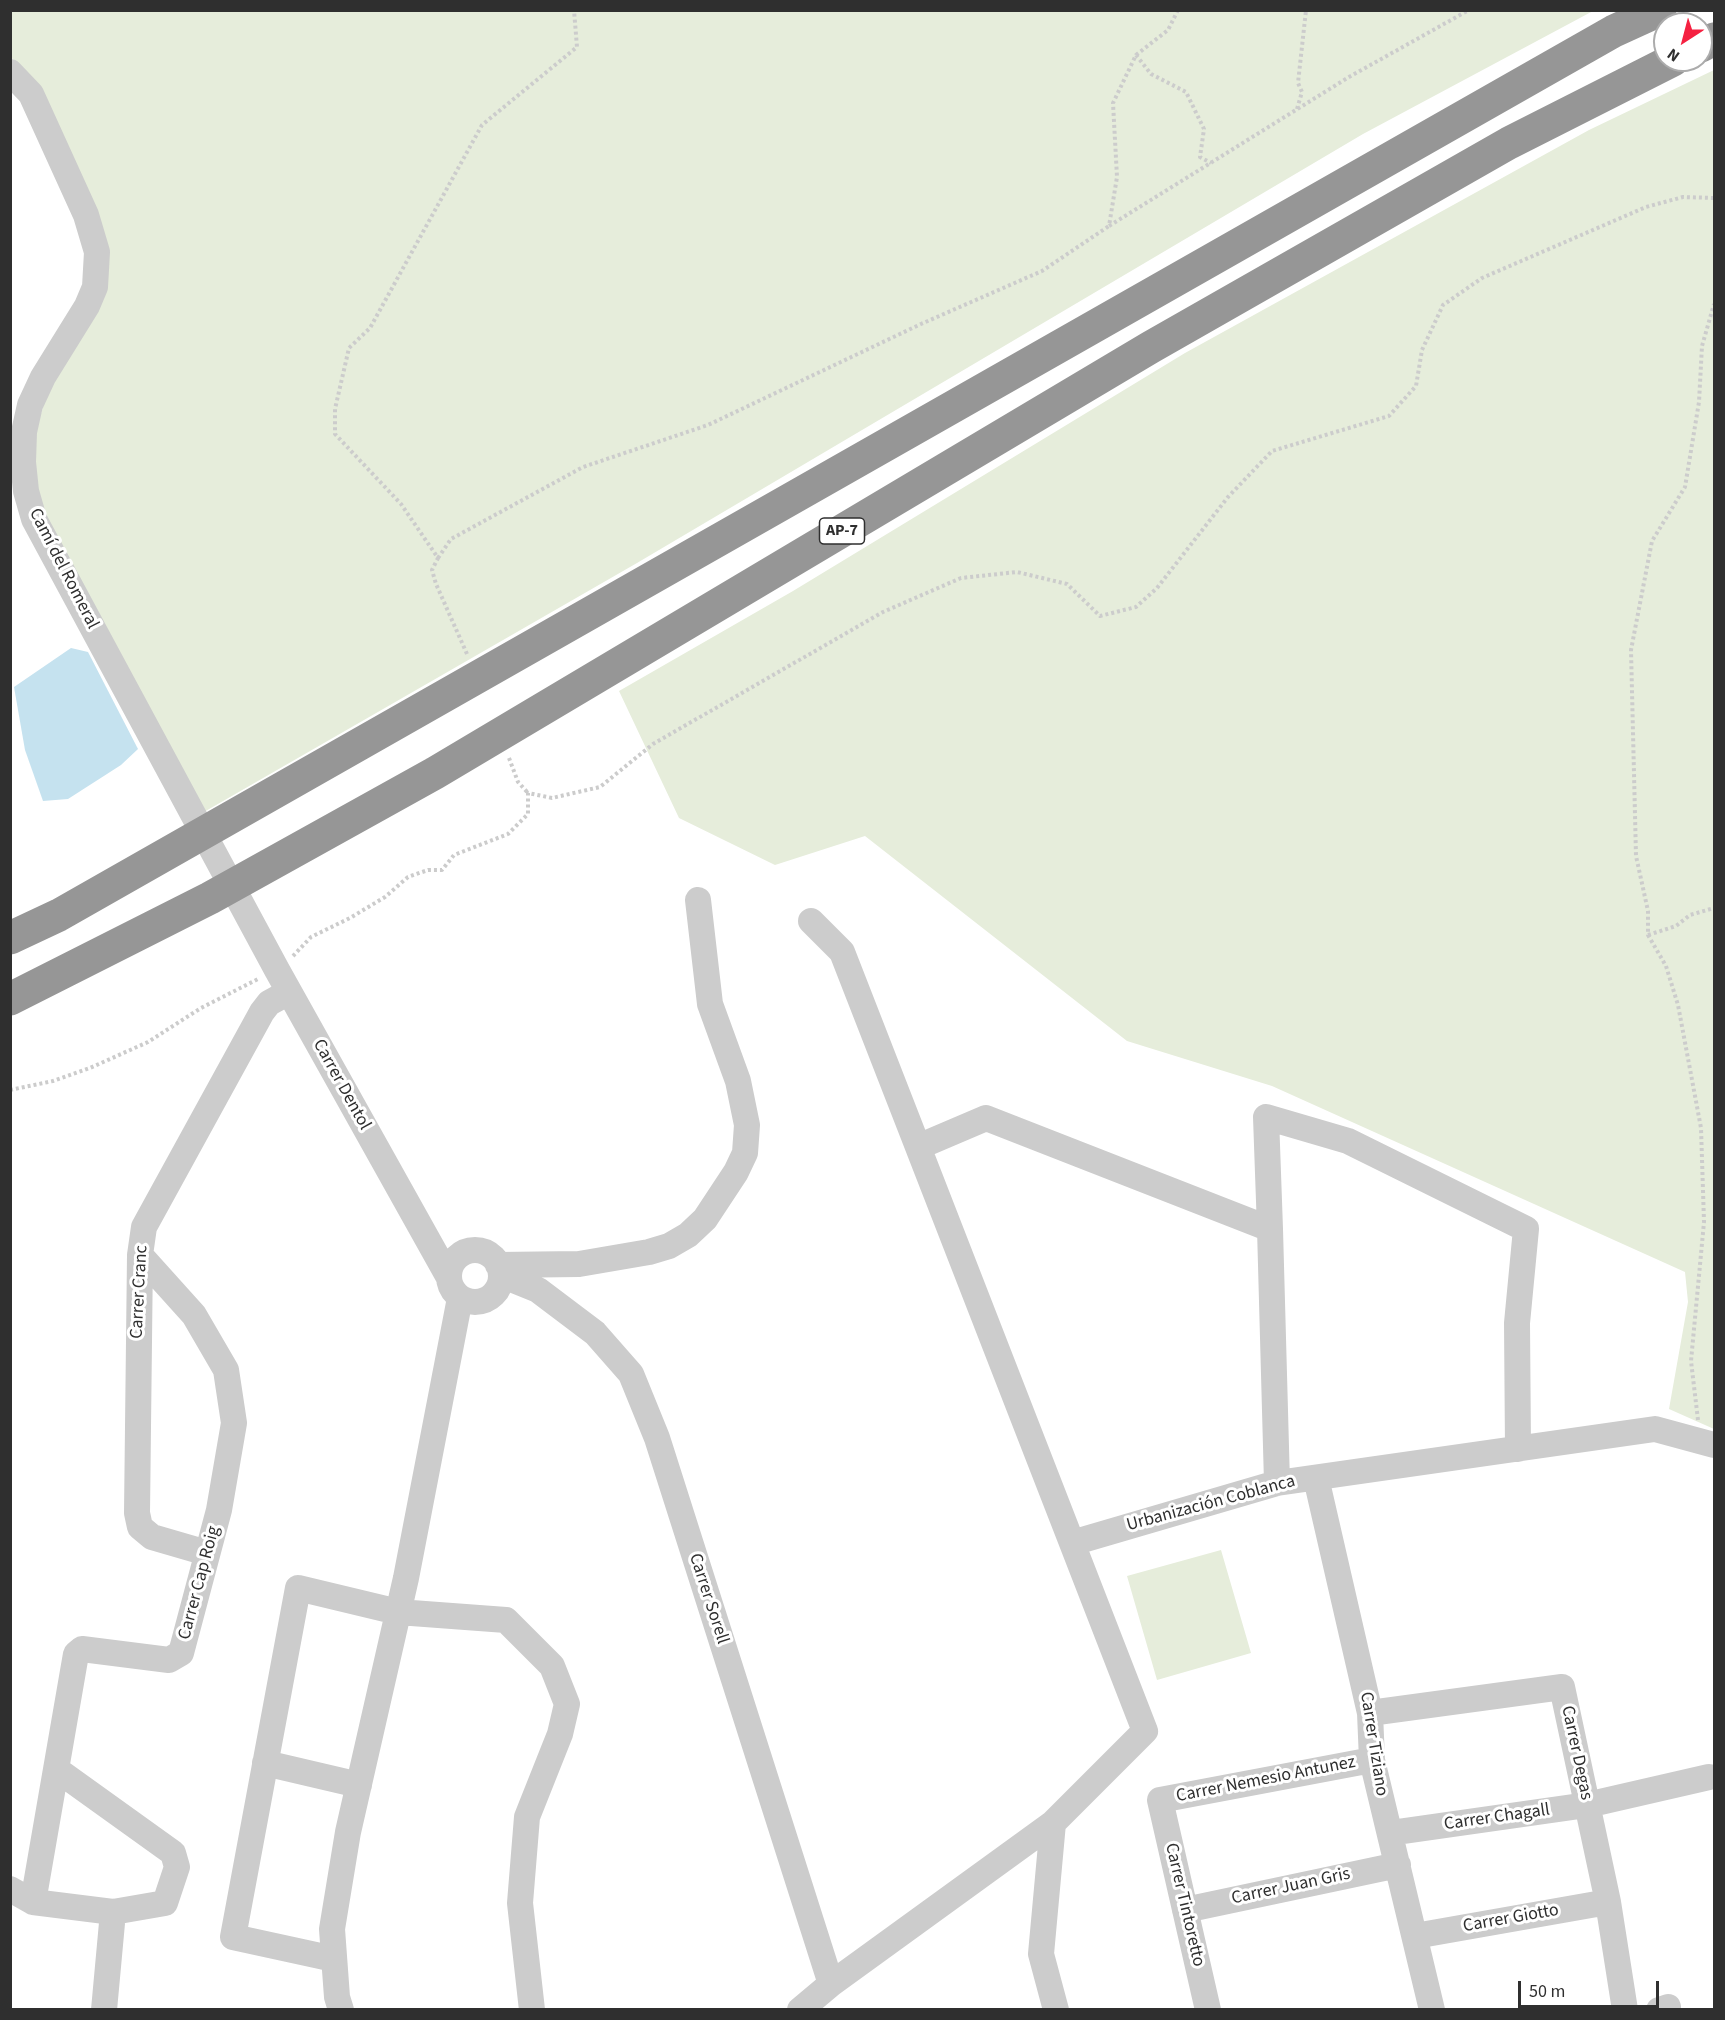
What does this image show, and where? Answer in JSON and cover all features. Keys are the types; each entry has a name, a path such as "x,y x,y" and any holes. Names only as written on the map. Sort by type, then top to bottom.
{"highway":[{"path":"10,938 59,915 1614,31 1660,10"},
{"name":"AP-7","path":"10,999 210,898 435,773 1151,347 1509,143 1653,70"}],"street":[{"name":"Camí del Romeral","path":"10,72 31,94 86,215 97,252 95,287 87,306 43,377 20,409 24,432 23,462 26,491 34,519 278,971"},
{"path":"500,1270 564,1265 649,1252 669,1246 688,1235 723,1196 745,1153 747,1125 743,1104 710,1004 698,900"},
{"path":"800,2010 831,1984 1053,1823 1146,1731 842,952 811,921"},
{"name":"Carrer Dentol","path":"278,971 454,1287"},
{"name":"Carrer Cranc","path":"207,1553 152,1537 140,1527 137,1513 139,1263 144,1227 269,1003 278,971"},
{"path":"1277,1483 1266,1117 1348,1141 1526,1229 1517,1323 1518,1449"},
{"path":"918,1147 986,1118 1270,1229"},
{"name":"Carrer Dentol","path":"415,1218 469,1251"},
{"path":"342,2010 337,1997 332,1929 358,1785 398,1612 454,1287 454,1260 469,1251 486,1253 500,1270 497,1290 484,1301 476,1303 454,1287"},
{"name":"Carrer Cap Roig","path":"33,1902 76,1654 82,1649 169,1660 181,1653 219,1509 234,1423 226,1370 194,1315 139,1263"},
{"path":"553,1302 554,1282 564,1265"},
{"name":"Carrer Sorell","path":"500,1270 537,1290 595,1333 631,1374 657,1438 831,1984"},
{"path":"138,1311 145,1299 153,1293 176,1296"},
{"name":"Urbanización Coblanca","path":"1072,1543 1277,1483 1654,1429 1709,1443"},
{"name":"Carrer Tiziano","path":"1316,1478 1370,1713 1372,1760 1432,2010"},
{"path":"334,1959 233,1937 298,1588 398,1612 506,1620 552,1666 567,1704 560,1734 526,1817 520,1903 532,2010"},
{"name":"Carrer Degas","path":"1370,1713 1562,1687 1608,1902 1625,2010"},
{"name":"Carrer Nemesio Antunez","path":"1160,1800 1372,1760"},
{"path":"265,1764 358,1785"},
{"path":"11,1889 33,1902 113,1912 165,1903 177,1867 173,1853 57,1769"},
{"name":"Carrer Chagall","path":"1390,1833 1587,1805 1709,1777"},
{"name":"Carrer Tintoretto","path":"1160,1800 1208,2010"},
{"path":"1053,1823 1041,1954 1056,2010"},
{"name":"Carrer Juan Gris","path":"1185,1910 1398,1865"},
{"name":"Carrer Giotto","path":"1415,1936 1608,1902"},
{"path":"104,2010 113,1912"}],"path":[{"path":"438,558 401,504 335,434 335,409 349,348 370,328 482,125 577,47 574,10"},
{"path":"1109,226 1117,177 1113,103 1136,55 1168,30 1178,10"},
{"path":"1297,109 1302,92 1298,83 1306,10"},
{"path":"471,663 432,570 451,539 583,467 708,425 921,324 1042,271 1109,226 1297,109 1469,10"},
{"path":"1136,55 1151,74 1186,92 1204,129 1200,157 1211,163"},
{"path":"506,751 518,782 528,793 552,798 600,787 653,744 883,612 961,578 1017,572 1068,584 1100,616 1136,607 1157,588 1228,497 1272,451 1389,416 1416,386 1422,350 1443,305 1482,278 1646,207 1683,197 1714,198"},
{"path":"1709,1443 1697,1415 1691,1361 1704,1222 1701,1128 1678,1005 1666,966 1648,934 1648,911 1636,856 1633,815 1630,650 1652,541 1685,486 1699,402 1702,346 1714,304"},
{"path":"10,1090 53,1081 99,1064 148,1042 201,1008 278,971 288,964 311,937 350,918 385,897 408,877 428,870 442,870 454,855 508,834 528,814 528,793"},
{"path":"1648,934 1676,926 1690,915 1714,908"}],"green space":[{"path":"10,11 1593,11 1363,134 637,563 204,812 51,531 34,479 36,430 48,390 108,275 45,98 16,61 11,58"},
{"path":"1713,70 1714,1429 1669,1409 1688,1302 1685,1272 1272,1086 1127,1041 865,836 775,865 679,818 619,691 793,591 1185,353 1589,130"},
{"path":"1221,1550 1251,1653 1157,1680 1127,1576"}],"water":[{"path":"71,648 88,652 138,749 121,765 68,799 43,801 25,750 14,687"}]}
